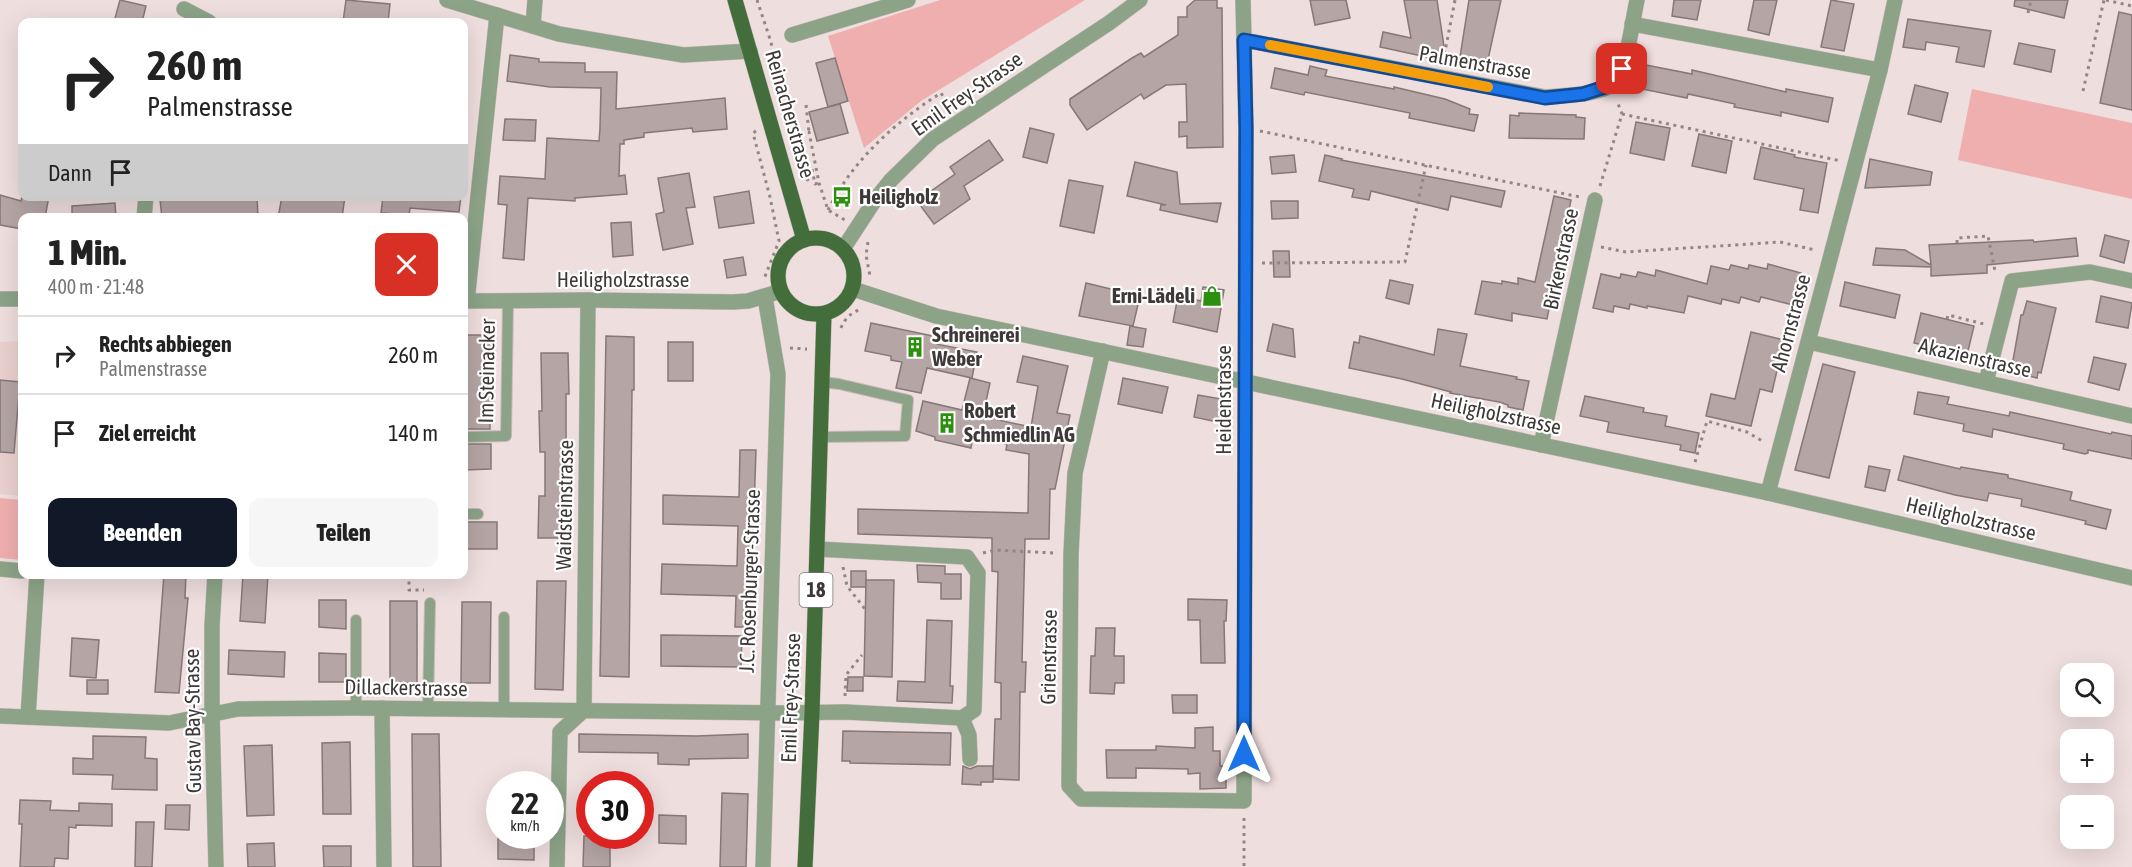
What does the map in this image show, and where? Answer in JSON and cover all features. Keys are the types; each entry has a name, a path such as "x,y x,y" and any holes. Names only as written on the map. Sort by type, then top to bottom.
{"main road":[{"name":"Reinacherstrasse","path":"735,0 804,240"},
{"path":"824,238 843,249 853,264 855,277 853,289 847,299 839,307 824,314 810,314 792,306 781,291 778,272 781,260 788,250 804,240 824,238"},
{"name":"Emil Frey-Strasse","path":"805,867 824,314"}],"street":[{"path":"447,0 559,34 683,55 750,51"},
{"path":"533,26 535,0"},
{"path":"792,35 908,0"},
{"name":"Emil Frey-Strasse","path":"843,249 891,180 933,140 1140,0"},
{"name":"Heidenstrasse","path":"1244,0 1246,128 1244,801"},
{"path":"1611,85 1622,69 1637,0"},
{"name":"Ahornstrasse","path":"1768,494 1880,70 1895,0"},
{"path":"184,11 200,18"},
{"path":"468,292 497,15"},
{"path":"1632,24 1880,70"},
{"name":"Palmenstrasse","path":"1244,40 1545,98 1583,94 1611,85"},
{"name":"Birkenstrasse","path":"1541,445 1595,200"},
{"path":"1986,382 2012,281 2090,272 2132,282"},
{"name":"Heiligholzstrasse","path":"853,289 936,316 1691,477 2132,578"},
{"name":"Heiligholzstrasse","path":"468,301 733,302 748,301 781,291"},
{"name":"J.C. Rosenburger-Strasse","path":"763,867 778,374 765,297"},
{"path":"0,298 18,298"},
{"name":"Waidsteinstrasse","path":"584,710 588,300"},
{"name":"Akazienstrasse","path":"1809,342 2132,416"},
{"name":"Grienstrasse","path":"1102,351 1075,473 1071,554 1069,786 1082,799 1244,801"},
{"path":"817,549 967,557 978,573 974,710 962,718 969,735 970,759"},
{"path":"0,569 18,571"},
{"path":"28,717 37,579"},
{"name":"Gustav Bay-Strasse","path":"215,579 212,714 216,867"},
{"path":"382,708 384,867"},
{"name":"Dillackerstrasse","path":"0,716 169,723 238,709 382,708 845,712 962,718"},
{"path":"557,867 560,732 584,710"}],"lane":[{"name":"Im Steinacker","path":"468,437 506,436 508,301"},
{"path":"821,437 905,436 908,400 823,382"},
{"path":"468,513 478,514"},
{"path":"428,709 430,603"},
{"path":"504,617 504,710"},
{"path":"356,620 356,708"}],"path":[{"path":"757,0 796,135"},
{"path":"1439,79 1455,0"},
{"path":"2028,13 2031,0"},
{"path":"2083,91 2105,0 2132,6"},
{"path":"1611,85 1622,114 1854,164"},
{"path":"828,210 856,166 906,118 941,93 952,111"},
{"path":"806,105 809,132"},
{"name":"Birkenstrasse","path":"1595,200 1622,114"},
{"path":"764,280 779,241 753,133 768,119"},
{"path":"1246,128 1595,200"},
{"path":"1245,264 1405,262 1426,165"},
{"path":"805,171 812,169 815,184 819,183"},
{"path":"1957,243 1957,238 1988,236 1995,271 2012,281"},
{"path":"1586,244 1626,252 1780,242 1831,254"},
{"path":"1947,319 1948,315 2000,328"},
{"path":"1691,477 1707,421 1747,432 1765,443 1780,447"},
{"path":"840,550 846,586 864,609"},
{"path":"967,557 994,550 1071,554"},
{"path":"410,579 409,590 430,590 430,603"},
{"path":"845,712 846,675 862,655"},
{"path":"1244,801 1244,867"}],"shaded area":[{"path":"940,0 1085,0 921,101 864,148 828,36"},
{"path":"1972,89 2132,123 2132,199 1958,160"},
{"path":"18,341 18,496 0,494 0,342"},
{"path":"0,498 18,500 18,560 0,558"}],"building":[{"path":"120,0 146,6 143,18 115,18"},
{"path":"346,0 390,4 388,18 344,18"},
{"path":"1195,0 1217,0 1217,8 1222,8 1223,147 1187,148 1187,136 1179,137 1179,122 1187,122 1186,84 1166,85 1144,99 1141,94 1087,130 1070,105 1070,99 1132,58 1141,53 1144,57 1178,35 1178,17 1187,17 1187,7"},
{"path":"1310,0 1346,0 1350,18 1315,25"},
{"path":"1404,0 1437,0 1445,53 1437,51 1436,59 1380,47 1383,32 1411,38"},
{"path":"1469,0 1501,0 1487,64 1460,57"},
{"path":"1674,0 1701,0 1697,20 1672,16"},
{"path":"1754,0 1777,0 1769,35 1748,30"},
{"path":"1831,0 1854,4 1844,51 1821,47"},
{"path":"2015,0 2068,0 2064,18 2014,6"},
{"path":"2119,12 2132,15 2132,110 2100,103"},
{"path":"1908,19 1991,31 1984,67 1956,62 1959,47 1926,42 1925,50 1903,47"},
{"path":"2019,43 2055,50 2051,72 2014,64"},
{"path":"510,55 539,59 539,62 585,63 585,72 617,72 616,109 725,98 727,129 693,132 692,128 644,133 644,137 624,140 624,144 620,144 619,176 625,175 627,194 575,198 575,201 528,198 524,260 503,258 507,205 498,204 500,176 545,179 547,138 599,141 600,128 601,88 550,87 507,81"},
{"path":"835,58 848,101 828,107 816,63"},
{"path":"1646,65 1692,74 1692,70 1786,92 1786,89 1833,98 1828,122 1781,112 1781,116 1734,107 1735,104 1688,94 1687,98 1642,89"},
{"path":"1310,66 1327,70 1325,76 1394,89 1394,87 1445,99 1470,109 1469,114 1478,115 1474,131 1409,118 1410,113 1305,92 1304,95 1271,88 1275,68 1308,75"},
{"path":"1915,85 1948,93 1941,122 1908,114"},
{"path":"840,104 848,133 817,141 809,112"},
{"path":"1519,113 1576,115 1576,117 1585,118 1584,139 1509,138 1510,115 1519,116"},
{"path":"505,119 536,120 535,141 503,140"},
{"path":"1636,122 1670,128 1664,160 1630,153"},
{"path":"1030,128 1054,134 1047,163 1023,157"},
{"path":"1699,134 1732,141 1726,173 1692,166"},
{"path":"989,140 1003,160 964,186 970,199 934,224 917,201 955,174 950,167"},
{"path":"1761,147 1795,155 1794,157 1827,163 1818,213 1800,210 1804,189 1754,179"},
{"path":"1294,155 1296,172 1272,174 1270,157"},
{"path":"1325,155 1505,191 1501,207 1451,196 1448,210 1371,191 1369,200 1352,197 1354,189 1319,181"},
{"path":"1870,159 1932,172 1930,185 1865,188"},
{"path":"1135,162 1177,172 1180,204 1221,203 1217,222 1160,210 1161,205 1166,205 1127,196"},
{"path":"689,173 695,207 686,208 693,244 663,250 656,214 664,212 658,178"},
{"path":"1069,180 1103,186 1094,233 1060,226"},
{"path":"749,191 754,223 719,228 714,197"},
{"path":"0,195 18,201 48,201 46,213 18,213 18,228 0,225"},
{"path":"1554,196 1571,200 1547,319 1512,313 1512,321 1475,314 1482,281 1518,284 1518,278 1535,282"},
{"path":"160,201 257,201 258,213 161,213"},
{"path":"281,201 344,201 343,213 279,213"},
{"path":"382,201 460,201 459,212 410,208 409,213 381,213"},
{"path":"1271,201 1298,201 1298,218 1272,219"},
{"path":"115,203 116,213 72,213 72,206"},
{"path":"631,222 633,255 613,257 611,223"},
{"path":"2105,235 2129,241 2124,263 2100,256"},
{"path":"2076,238 2078,256 1987,265 1987,273 1931,276 1931,267 1873,265 1876,248 1905,250 1931,265 1929,245 2033,240 2034,242"},
{"path":"1273,251 1289,251 1290,277 1274,277"},
{"path":"743,257 746,275 727,278 724,260"},
{"path":"1768,264 1801,273 1793,305 1761,297 1759,302 1741,297 1739,303 1722,299 1721,304 1688,296 1684,313 1630,304 1629,309 1614,306 1613,312 1593,308 1601,274 1620,278 1621,274 1636,277 1638,272 1655,276 1656,270 1707,284 1711,266 1729,270 1731,265 1748,269 1749,265 1767,269"},
{"path":"1390,280 1413,285 1409,304 1386,298"},
{"path":"1845,282 1900,295 1895,318 1840,306"},
{"path":"1086,283 1140,296 1133,326 1079,316"},
{"path":"1203,287 1224,290 1217,332 1173,322 1178,296 1201,301"},
{"path":"2101,296 2132,303 2128,328 2096,322"},
{"path":"2027,301 2056,308 2041,373 2038,372 2037,378 2016,373 2017,367 2012,366 2021,315 2023,315"},
{"path":"1921,313 1974,326 1967,355 1914,343"},
{"path":"871,323 938,337 936,344 977,352 972,378 927,368 921,393 896,388 902,362 891,360 891,356 865,351"},
{"path":"1273,324 1293,329 1295,357 1267,351"},
{"path":"1130,326 1146,329 1143,347 1127,345"},
{"path":"1438,329 1467,334 1460,366 1529,381 1523,410 1508,407 1499,402 1450,393 1402,379 1349,368 1354,342 1359,343 1360,336 1434,355"},
{"path":"1751,332 1784,340 1772,392 1760,389 1751,426 1706,416 1711,394 1735,399"},
{"path":"468,335 493,335 493,418 490,418 490,429 468,429"},
{"path":"606,336 634,337 629,677 600,676"},
{"path":"668,342 693,342 693,381 668,381"},
{"path":"541,353 568,353 569,394 566,394 563,496 567,496 566,538 538,538 539,496 545,496 545,452 540,452"},
{"path":"1023,356 1068,366 1057,413 1070,415 1055,489 1050,489 1049,539 1025,539 1022,662 1026,662 1025,692 1020,692 1019,780 993,779 995,719 1001,719 1001,683 995,682 998,572 992,571 992,538 858,534 858,509 1028,513 1029,454 1006,450 1007,444 973,437 971,448 935,440 935,437 916,431 923,401 962,410 970,378 990,383 983,415 1031,427 1038,386 1017,382"},
{"path":"2094,357 2126,364 2119,390 2088,382"},
{"path":"1823,364 1855,372 1829,478 1795,470"},
{"path":"1123,378 1168,387 1162,413 1118,404"},
{"path":"0,380 18,382 14,453 0,452"},
{"path":"1918,392 1949,397 1947,404 2009,416 2010,412 2111,434 2112,432 2132,436 2132,459 2088,450 2085,454 2063,449 2064,444 1993,429 1992,437 1963,431 1964,424 1914,414"},
{"path":"1198,395 1227,400 1222,423 1194,417"},
{"path":"1585,396 1644,408 1643,412 1667,416 1665,426 1699,433 1695,453 1680,450 1681,445 1607,432 1609,422 1580,416"},
{"path":"468,444 491,444 491,469 468,470"},
{"path":"740,450 756,450 750,627 735,627 736,596 661,594 662,564 737,566 738,526 663,524 663,495 739,497"},
{"path":"1904,456 1960,469 1961,467 2008,475 2008,478 2072,492 2070,500 2111,510 2106,529 2085,524 2086,521 2021,506 2022,499 1989,493 1987,501 1898,480"},
{"path":"1869,466 1890,470 1885,491 1865,487"},
{"path":"468,522 497,522 497,549 468,549"},
{"path":"917,565 945,566 945,574 961,574 961,599 941,599 941,583 918,582"},
{"path":"851,571 866,571 866,587 851,587"},
{"path":"164,579 186,579 185,598 188,598 179,693 155,692"},
{"path":"243,579 268,579 265,623 240,621"},
{"path":"866,580 894,580 892,677 864,676"},
{"path":"537,581 566,581 563,690 535,689"},
{"path":"1188,599 1227,600 1226,621 1224,621 1225,663 1201,663 1200,620 1188,620"},
{"path":"319,600 346,600 346,629 319,627"},
{"path":"390,601 417,601 417,683 390,682"},
{"path":"462,602 491,602 490,683 461,683"},
{"path":"927,620 952,621 950,686 953,686 952,703 897,701 898,681 925,682"},
{"path":"1096,628 1115,628 1114,656 1124,656 1124,683 1115,683 1114,694 1090,693 1091,656 1095,656"},
{"path":"661,635 742,636 741,667 661,666"},
{"path":"72,638 99,640 96,678 70,676"},
{"path":"229,650 285,652 284,677 228,674"},
{"path":"319,653 346,654 346,682 319,682"},
{"path":"848,677 863,677 863,691 847,691"},
{"path":"87,680 108,680 108,694 87,694"},
{"path":"1172,695 1197,695 1197,713 1173,713"},
{"path":"1213,727 1213,751 1220,751 1220,766 1226,766 1226,788 1200,789 1200,773 1188,774 1188,769 1136,768 1136,778 1107,778 1106,750 1156,750 1156,746 1195,748 1195,728"},
{"path":"843,731 951,733 950,765 842,761"},
{"path":"412,734 439,734 441,867 413,867"},
{"path":"579,734 697,736 748,734 748,758 689,759 689,765 658,764 658,753 579,752"},
{"path":"93,736 146,737 145,758 157,759 157,790 112,789 113,775 73,774 73,758 93,759"},
{"path":"350,742 351,814 323,814 322,743"},
{"path":"272,745 274,815 247,816 244,746"},
{"path":"963,766 970,769 977,766 993,766 993,782 981,782 981,785 962,784"},
{"path":"722,793 748,794 746,867 720,867"},
{"path":"20,800 51,801 50,810 79,811 79,803 112,804 112,826 76,825 76,828 69,827 68,859 55,858 54,867 20,867 22,824 19,824"},
{"path":"166,805 190,805 189,830 165,829"},
{"path":"659,815 686,816 686,844 659,843"},
{"path":"136,822 154,822 152,867 135,867"},
{"path":"274,843 275,867 248,867 247,844"},
{"path":"323,846 351,846 351,867 324,867"},
{"path":"498,849 534,849 534,860 498,859"},
{"path":"584,849 610,849 610,867 583,867"}],"slow traffic":[{"path":"1270,45 1488,87"}],"place":[{"name":"Heiligholz","path":"842,197"},
{"name":"Erni-Lädeli","path":"1212,296"},
{"name":"Schreinerei Weber","path":"915,347"},
{"name":"Robert Schmiedlin AG","path":"947,423"}],"route":[{"path":"1244,754 1246,128 1244,40 1545,98 1583,94 1611,85 1622,69"}]}
